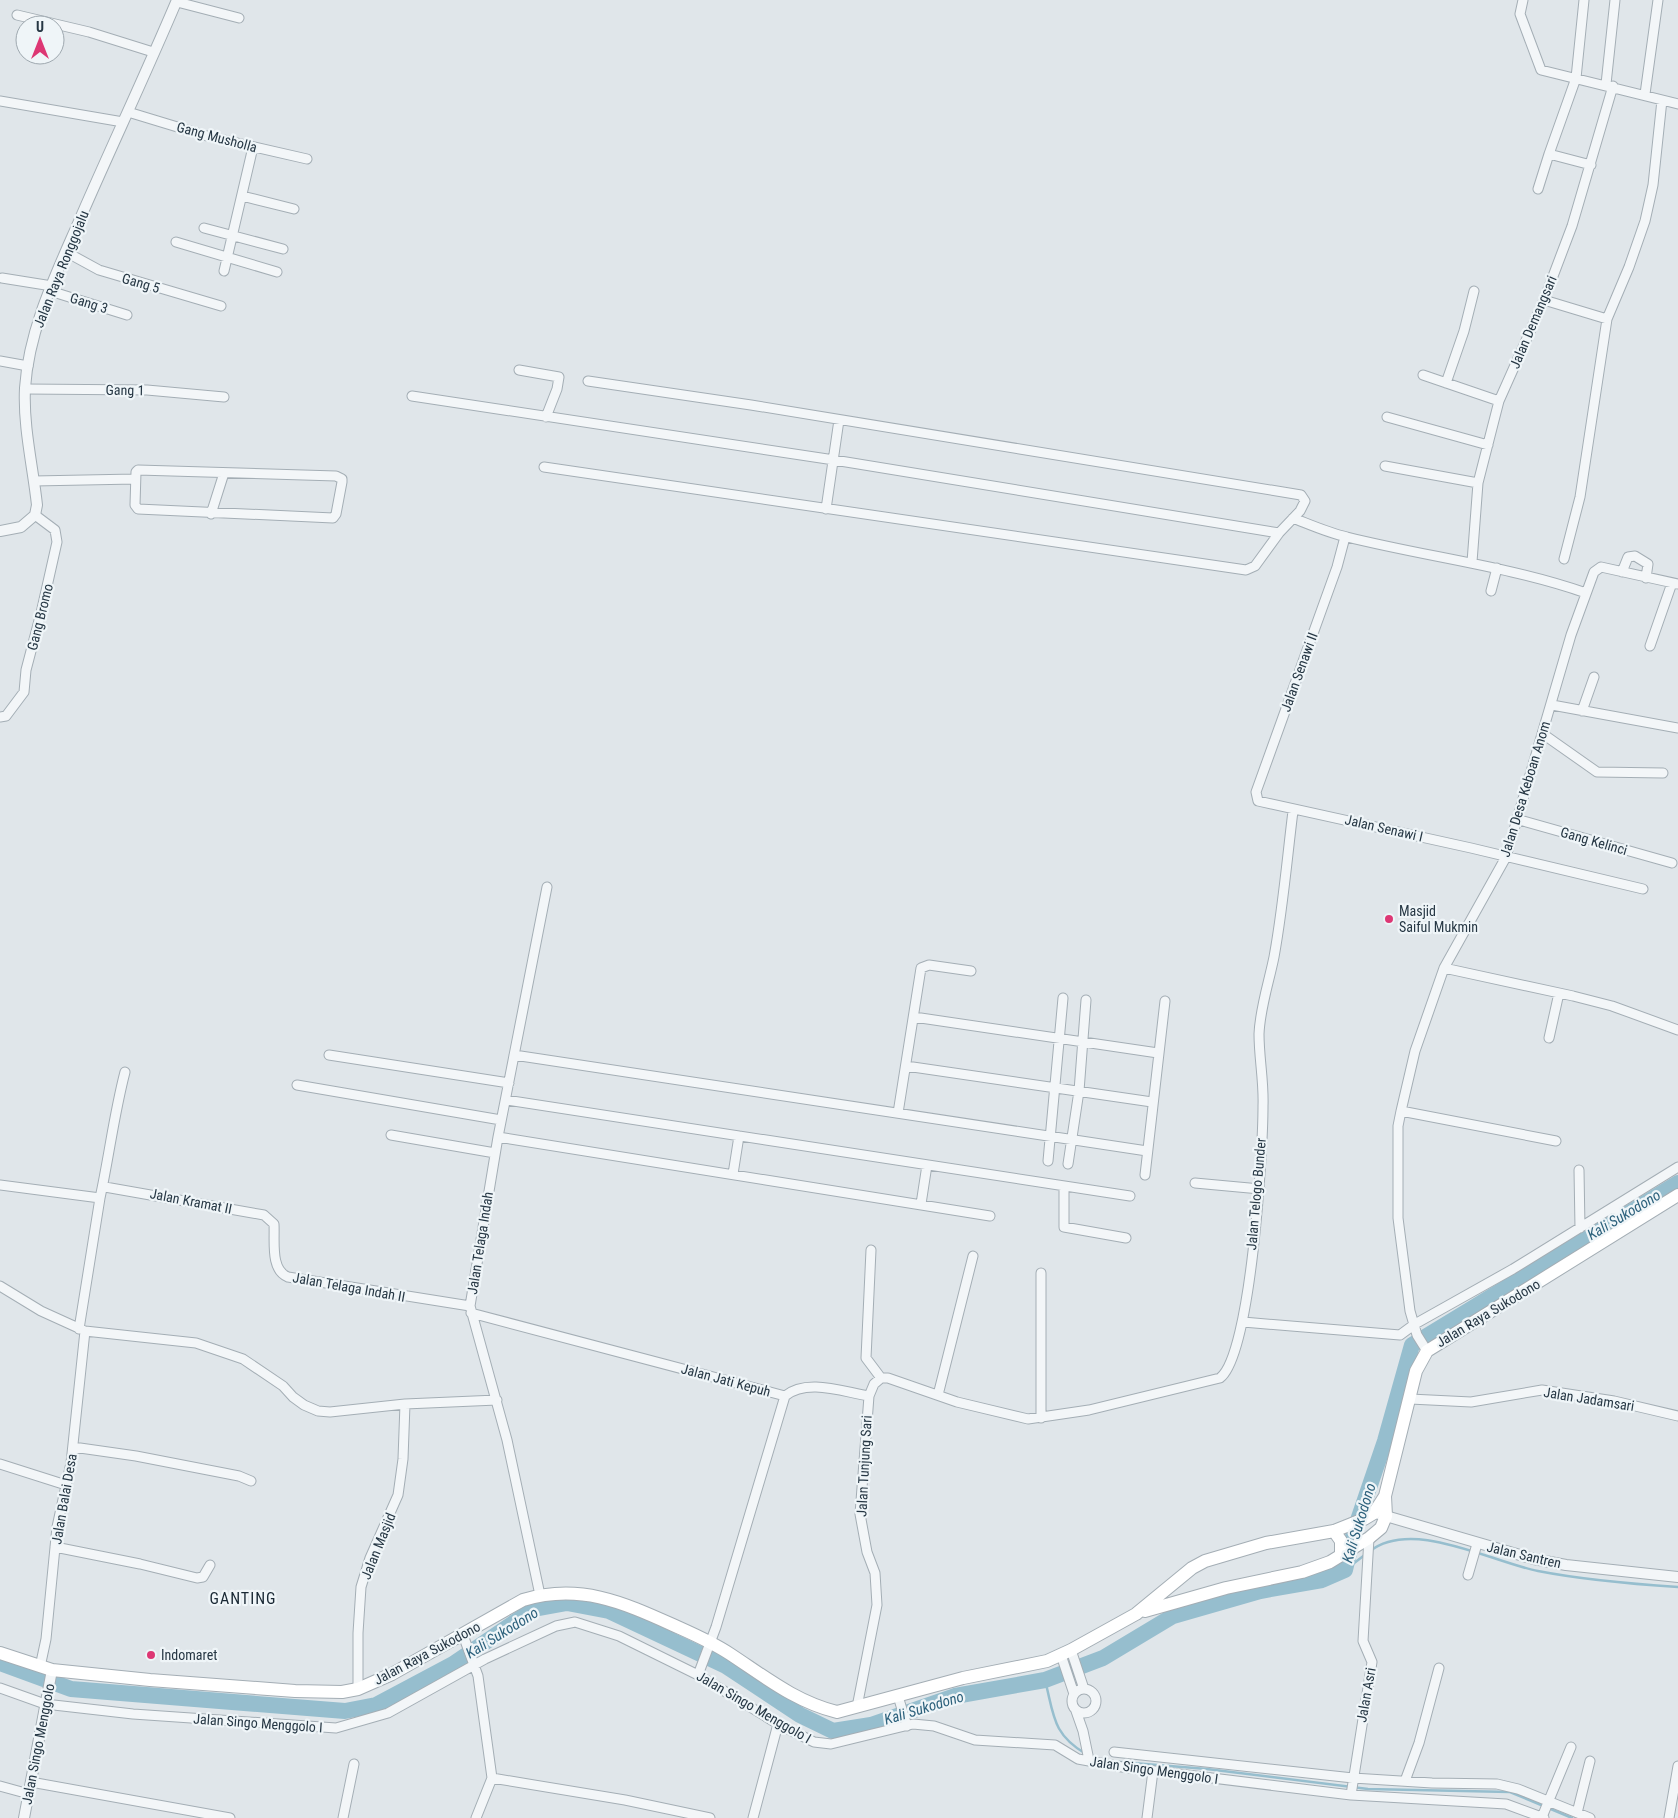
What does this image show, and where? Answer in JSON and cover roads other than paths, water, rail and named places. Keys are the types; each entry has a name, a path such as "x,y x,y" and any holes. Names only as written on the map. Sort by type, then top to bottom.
{"main road":[{"name":"Jalan Raya Sukodono","path":"1136,1614 1234,1586 1302,1572 1318,1567 1344,1553 1367,1546 1381,1528 1386,1516 1385,1496 1416,1371 1425,1349 1504,1305 1621,1216 1678,1195"},
{"name":"Jalan Raya Sukodono","path":"0,1653 48,1670 295,1691 342,1692 358,1689 464,1637 523,1600 540,1595 586,1594 608,1598 710,1645 796,1697 818,1708 837,1712 898,1698 964,1678 1026,1666 1067,1655 1136,1614 1192,1568 1229,1553 1266,1543 1336,1530 1369,1516 1385,1496"},
{"path":"1336,1530 1344,1553"},
{"path":"1174,1583 1175,1592 1180,1600"}],"street":[{"path":"1523,0 1520,14 1541,70 1609,85 1678,104"},
{"path":"1538,189 1576,78 1584,0"},
{"name":"Jalan Demangsari","path":"1472,562 1478,483 1499,401 1544,300 1572,226 1590,165 1609,85 1615,0"},
{"path":"1645,94 1658,0"},
{"path":"177,1 239,18"},
{"name":"Jalan Raya Ronggojalu","path":"36,515 37,505 26,417 25,389 28,366 39,320 66,252 177,1"},
{"path":"65,26 153,52"},
{"path":"1564,559 1580,497 1606,319 1629,267 1645,221 1657,159 1662,100"},
{"path":"0,101 123,122"},
{"name":"Gang Musholla","path":"128,112 207,136 307,159"},
{"path":"224,272 254,147"},
{"path":"1549,154 1590,165"},
{"path":"242,196 294,208"},
{"path":"204,228 283,249"},
{"path":"176,242 277,272"},
{"name":"Gang 5","path":"66,252 100,270 221,306"},
{"name":"Gang 3","path":"2,278 51,288 127,315"},
{"path":"1446,383 1464,331 1474,291"},
{"path":"1544,300 1606,319"},
{"path":"0,361 28,366"},
{"path":"519,370 559,377 550,418"},
{"path":"1423,375 1499,401"},
{"path":"544,467 1246,570 1255,566 1279,533 1304,506 1305,501 1301,495 588,381"},
{"name":"Gang 1","path":"25,389 147,390 224,397"},
{"path":"412,396 834,460 1279,533"},
{"path":"1387,417 1488,445"},
{"path":"826,509 839,420"},
{"path":"1385,466 1478,483"},
{"path":"138,470 224,473 340,477 342,482 336,514 331,519 211,514 138,509 135,505 135,479 138,470"},
{"path":"211,514 224,473"},
{"path":"34,481 135,479"},
{"path":"0,531 20,527 36,515"},
{"name":"Gang Bromo","path":"0,717 6,716 23,695 26,670 57,542 55,530 36,515"},
{"path":"1293,518 1346,537 1472,562 1557,583 1586,593"},
{"name":"Jalan Senawi II","path":"1262,804 1258,801 1256,792 1338,567 1346,537"},
{"path":"1646,578 1648,564 1634,556 1628,558 1622,572 1646,578 1675,583 1650,646"},
{"name":"Jalan Desa Keboan Anom","path":"1425,1349 1410,1311 1398,1218 1398,1126 1415,1051 1444,968 1506,857 1571,635 1586,593 1597,569 1601,567 1622,572"},
{"path":"1491,591 1497,568"},
{"path":"1582,711 1594,677"},
{"path":"1552,705 1678,728"},
{"path":"1542,734 1597,772 1663,773"},
{"name":"Jalan Senawi I","path":"1262,804 1340,818 1642,889"},
{"name":"Jalan Telogo Bunder","path":"938,1395 1028,1419 1089,1410 1220,1378 1226,1374 1243,1322 1260,1189 1264,1104 1259,1034 1274,955 1293,811"},
{"name":"Gang Kelinci","path":"1516,819 1672,863"},
{"name":"Jalan Telaga Indah","path":"540,1595 497,1400 470,1310 492,1153 502,1120 547,887"},
{"path":"898,1113 921,966 972,972"},
{"path":"1444,968 1558,992 1612,1006 1678,1030"},
{"path":"1549,1038 1558,992"},
{"path":"1048,1161 1064,998"},
{"path":"1068,1164 1079,1091 1086,1000"},
{"path":"1145,1175 1164,1001"},
{"path":"914,1017 1158,1053"},
{"path":"329,1055 509,1083"},
{"path":"514,1055 1147,1151"},
{"path":"906,1066 1152,1102"},
{"name":"Jalan Balai Desa","path":"48,1670 46,1639 57,1527 73,1447 82,1330 100,1198 104,1187 125,1072"},
{"path":"297,1086 502,1120"},
{"path":"506,1100 1130,1196"},
{"path":"1401,1111 1556,1141"},
{"path":"391,1135 492,1153"},
{"path":"498,1136 990,1216"},
{"path":"733,1174 739,1136"},
{"path":"921,1204 927,1166"},
{"path":"1243,1322 1400,1335 1415,1324 1513,1269 1580,1228 1621,1216 1678,1167"},
{"path":"1579,1170 1580,1228"},
{"path":"1195,1182 1260,1189"},
{"path":"0,1185 100,1198"},
{"path":"1064,1186 1064,1227 1126,1238"},
{"name":"Jalan Kramat II","path":"104,1187 264,1215 274,1224"},
{"name":"Jalan Telaga Indah II","path":"274,1224 276,1267 285,1276 470,1310"},
{"path":"871,1250 866,1358 881,1378 888,1378 938,1395 973,1256"},
{"path":"1041,1273 1041,1418"},
{"path":"0,1286 41,1311 82,1330 196,1343 243,1360 283,1386 293,1397 318,1411 330,1412 405,1404 497,1400"},
{"name":"Jalan Jati Kepuh","path":"470,1310 785,1396 710,1645 699,1672"},
{"name":"Jalan Tunjung Sari","path":"857,1707 877,1604 875,1573 867,1552 860,1514 868,1396 874,1384 881,1378"},
{"path":"785,1396 791,1390 817,1387 868,1396"},
{"name":"Jalan Jadamsari","path":"1410,1399 1452,1403 1471,1402 1542,1390 1614,1402 1678,1416"},
{"name":"Jalan Masjid","path":"358,1689 358,1633 362,1587 370,1558 398,1495 403,1459 405,1404"},
{"path":"73,1447 136,1456 239,1476 251,1481"},
{"path":"0,1464 66,1485"},
{"name":"Jalan Santren","path":"1369,1516 1386,1516 1475,1550 1566,1565 1678,1577"},
{"name":"Jalan Asri","path":"1351,1794 1372,1662 1363,1641 1367,1546"},
{"path":"55,1547 140,1564 196,1578 203,1577 210,1565"},
{"path":"1468,1575 1475,1550"},
{"name":"Jalan Singo Menggolo I","path":"0,1688 46,1701 133,1714 336,1728 388,1713 475,1663 556,1626 575,1622 619,1636 699,1672 778,1724 822,1744 906,1723 934,1726 975,1740 1056,1745 1078,1759 1121,1759 1153,1771 1351,1794 1506,1804 1543,1817"},
{"path":"464,1637 475,1663 492,1778 476,1818"},
{"path":"1067,1655 1081,1678 1084,1689"},
{"path":"1067,1655 1070,1682 1074,1694 1072,1705 1083,1730 1089,1760"},
{"path":"1405,1781 1439,1668"},
{"name":"Jalan Singo Menggolo","path":"24,1818 46,1701 48,1670"},
{"path":"1074,1694 1084,1689 1092,1692 1096,1698 1095,1706 1090,1712 1083,1730"},
{"path":"898,1698 906,1723"},
{"path":"1076,1711 1083,1714 1090,1712"},
{"path":"753,1818 778,1724"},
{"path":"1543,1817 1571,1746"},
{"path":"1121,1759 1353,1780 1497,1784 1518,1789 1590,1818"},
{"path":"1577,1813 1590,1761"},
{"path":"343,1818 354,1764"},
{"path":"1670,1818 1678,1766"},
{"path":"1147,1818 1153,1771"},
{"path":"492,1778 625,1800 710,1818"},
{"path":"31,1782 230,1818"},
{"path":"0,1786 29,1794"}],"waterway":[{"name":"Kali Sukodono","path":"0,1663 71,1689 345,1711 376,1705 453,1664 534,1609 567,1603 609,1611 726,1666 800,1715 833,1731 871,1725 955,1696 1045,1680 1103,1658 1173,1616 1260,1591 1322,1580 1345,1570 1354,1532 1385,1441 1412,1345 1678,1183"},
{"path":"1370,1551 1388,1542 1408,1539 1430,1540 1538,1571 1573,1577 1678,1587"},
{"path":"1345,1570 1366,1554"},
{"path":"1045,1680 1053,1714 1060,1731 1075,1747 1086,1754"},
{"path":"1120,1762 1207,1769 1368,1789 1510,1792 1572,1818"}],"place":[{"name":"Masjid Saiful Mukmin","path":"1389,919"},
{"name":"Indomaret","path":"151,1655"}],"district":[{"name":"GANTING","path":"243,1598"}]}
